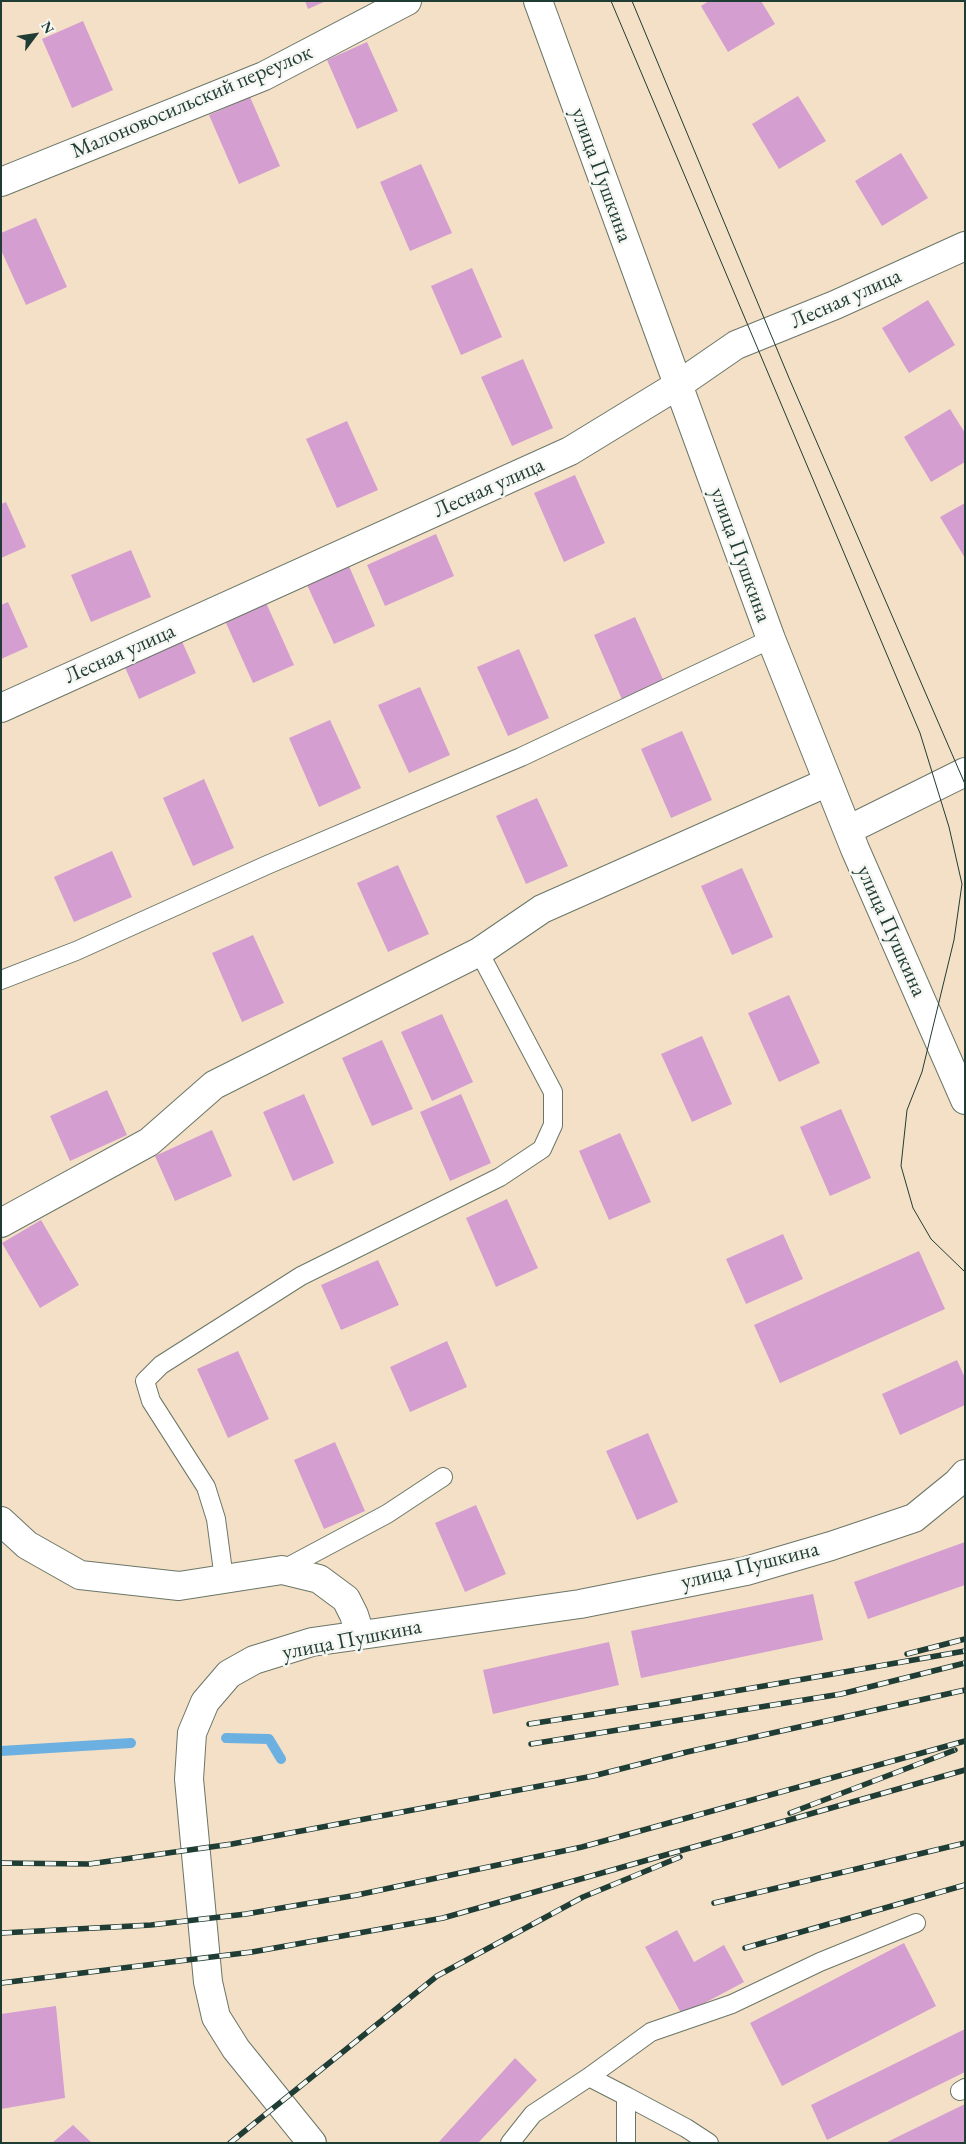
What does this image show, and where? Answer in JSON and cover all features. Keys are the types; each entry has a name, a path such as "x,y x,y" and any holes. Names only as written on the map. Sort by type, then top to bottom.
{"street":[{"name":"Малоновосильский переулок","path":"1,182 264,76 407,1"},
{"name":"улица Пушкина","path":"538,1 771,639 848,830 965,1100"},
{"name":"Лесная улица","path":"1,708 570,451 678,385 736,345 835,305 965,246"},
{"path":"848,830 965,772"},
{"path":"1,1223 149,1142 214,1085 479,952 542,909 828,782"},
{"name":"улица Пушкина","path":"312,2143 236,2049 216,2017 208,1982 190,1780 192,1733 205,1702 229,1674 254,1660 304,1645 360,1634 580,1604 746,1571 914,1518 957,1484 965,1474"},
{"path":"1,1522 27,1546 80,1575 179,1586 282,1570 319,1579 346,1599 360,1634"}],"lane":[{"path":"1,980 76,951 267,865 521,757 771,639"},
{"path":"224,1579 216,1519 206,1487 151,1401 145,1381 161,1365 301,1276 500,1177 542,1149 553,1126 554,1092 479,952"},
{"path":"282,1570 387,1514 443,1477"},
{"path":"510,2143 533,2114 589,2077 651,2032 732,2004 820,1962 916,1923"},
{"path":"589,2077 686,2128 710,2143"},
{"path":"626,2096 626,2143"}],"building":[{"path":"305,1 326,1 308,9"},
{"path":"709,1 761,1 775,24 728,52 701,6"},
{"path":"83,21 113,90 72,108 42,39"},
{"path":"367,42 398,111 357,129 327,60"},
{"path":"798,96 826,141 779,169 752,124"},
{"path":"250,97 280,166 239,184 209,115"},
{"path":"901,153 928,198 882,226 855,181"},
{"path":"421,164 452,233 410,251 380,182"},
{"path":"36,218 67,287 26,305 1,250 1,233"},
{"path":"472,268 502,337 461,355 431,286"},
{"path":"928,300 955,345 909,373 882,328"},
{"path":"523,359 553,428 512,446 481,377"},
{"path":"950,409 965,433 965,462 931,482 904,437"},
{"path":"347,421 378,490 337,508 306,439"},
{"path":"575,475 605,543 564,562 534,493"},
{"path":"6,502 26,547 1,558 1,504"},
{"path":"965,503 965,558 940,517"},
{"path":"436,534 454,576 385,606 367,565"},
{"path":"131,550 151,597 91,622 71,575"},
{"path":"345,557 375,626 334,644 303,576"},
{"path":"263,596 294,665 253,683 222,614"},
{"path":"8,602 28,647 1,659 1,605"},
{"path":"635,617 666,686 624,704 594,635"},
{"path":"176,628 196,673 139,699 119,654"},
{"path":"519,649 549,718 508,736 477,667"},
{"path":"420,687 450,755 409,773 378,705"},
{"path":"330,720 361,788 319,807 289,738"},
{"path":"682,731 712,800 671,818 641,749"},
{"path":"204,779 234,848 193,866 163,798"},
{"path":"537,798 568,866 526,884 496,816"},
{"path":"112,851 132,897 74,922 54,877"},
{"path":"398,865 429,934 388,952 357,883"},
{"path":"742,868 773,937 732,955 701,886"},
{"path":"253,935 284,1003 242,1022 212,953"},
{"path":"789,995 820,1063 779,1082 748,1013"},
{"path":"442,1014 473,1082 432,1101 401,1032"},
{"path":"702,1036 732,1104 692,1122 661,1054"},
{"path":"382,1040 413,1109 372,1126 342,1058"},
{"path":"107,1090 127,1135 70,1161 50,1116"},
{"path":"304,1094 334,1163 293,1181 263,1112"},
{"path":"461,1094 491,1163 450,1181 420,1112"},
{"path":"841,1109 871,1178 830,1196 800,1127"},
{"path":"212,1130 232,1176 175,1201 155,1156"},
{"path":"620,1133 651,1202 609,1220 579,1151"},
{"path":"507,1199 538,1268 496,1287 466,1218"},
{"path":"41,1220 79,1285 40,1308 2,1243"},
{"path":"783,1234 803,1279 746,1304 726,1259"},
{"path":"919,1251 945,1309 780,1383 754,1325"},
{"path":"378,1260 399,1305 341,1330 321,1285"},
{"path":"447,1341 467,1387 410,1412 390,1367"},
{"path":"238,1351 269,1419 228,1438 197,1369"},
{"path":"957,1360 965,1378 965,1405 900,1435 882,1394"},
{"path":"648,1433 678,1502 637,1520 606,1451"},
{"path":"335,1442 365,1511 324,1529 294,1460"},
{"path":"476,1505 506,1574 465,1592 435,1523"},
{"path":"965,1542 965,1585 868,1619 854,1582"},
{"path":"813,1594 823,1640 641,1678 631,1631"},
{"path":"609,1642 619,1685 493,1714 483,1670"},
{"path":"677,1930 694,1962 724,1945 744,1982 682,2015 645,1947"},
{"path":"904,1943 936,2006 782,2086 750,2023"},
{"path":"56,2006 65,2098 1,2109 1,2014"},
{"path":"965,2029 965,2072 827,2140 811,2105"},
{"path":"515,2058 537,2080 478,2143 438,2143"},
{"path":"965,2104 965,2143 885,2143"},
{"path":"73,2125 92,2143 52,2143"}],"waterway":[{"path":"226,1738 269,1739 281,1759"},
{"path":"1,1751 131,1743"}],"tram line":[{"path":"611,1 920,733 949,827 962,884 954,940 922,1072 907,1110 901,1166 913,1208 931,1239 965,1272"},
{"path":"632,1 789,378 965,784"}],"railway":[{"path":"907,1654 965,1639"},
{"path":"529,1724 666,1703 965,1651"},
{"path":"531,1744 841,1694 965,1663"},
{"path":"1,1863 89,1864 232,1844 593,1776 687,1752 965,1690"},
{"path":"1,1933 151,1925 246,1914 357,1895 582,1847 965,1741"},
{"path":"790,1813 955,1750"},
{"path":"1,1983 252,1952 443,1918 965,1770"},
{"path":"714,1903 965,1843"},
{"path":"230,2143 437,1976 583,1897 680,1857"},
{"path":"745,1948 965,1885"}]}
